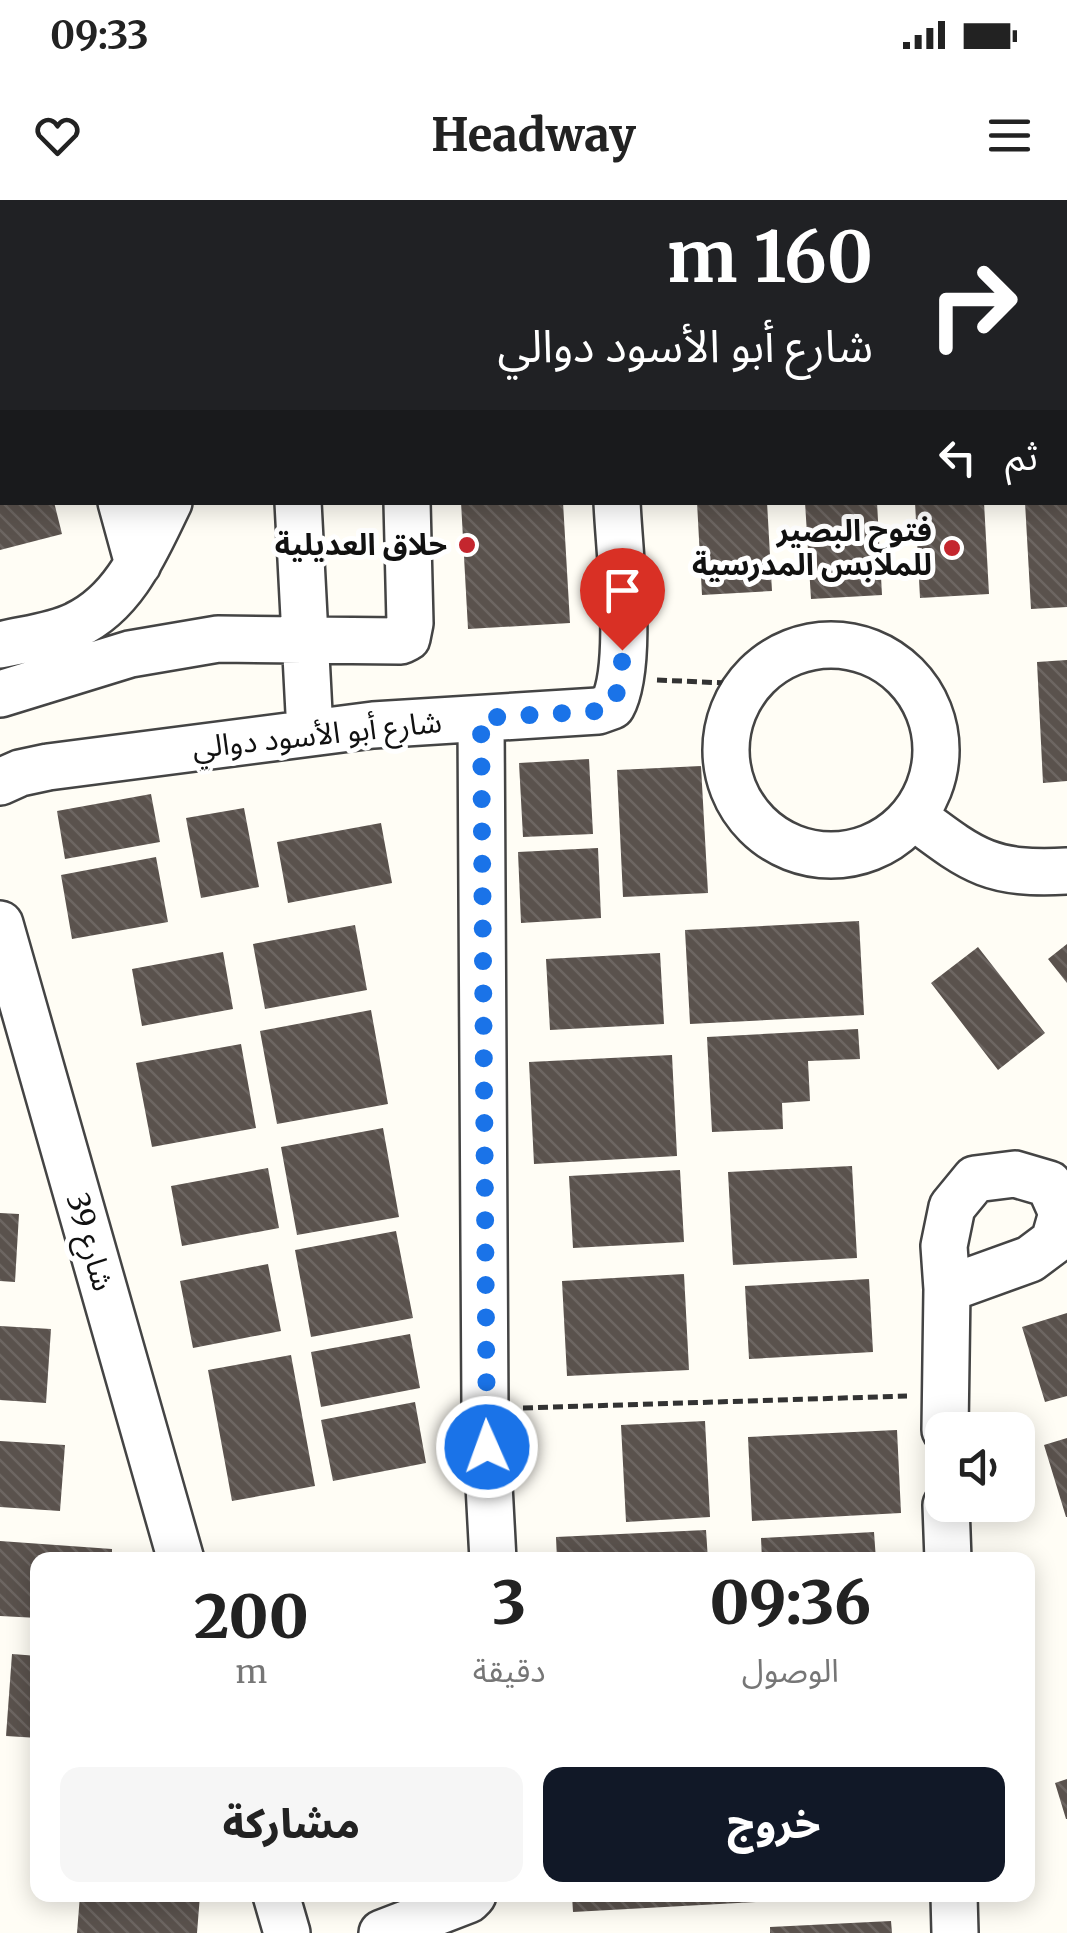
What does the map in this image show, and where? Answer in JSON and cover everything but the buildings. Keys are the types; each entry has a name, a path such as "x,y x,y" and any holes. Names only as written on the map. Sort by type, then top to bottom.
{"street":[{"path":"121,505 138,564"},
{"path":"0,645 73,627 100,611 123,588 168,505"},
{"path":"298,505 310,732"},
{"path":"0,694 169,645 218,639 393,643 406,638 410,623 407,505"},
{"path":"616,505 622,678"},
{"path":"826,644 856,648 884,659 908,678 925,702 934,731 936,761 928,790 913,816 878,844 835,856 805,853 778,841 754,823 737,798 727,769 726,739 733,710 748,684 770,664 797,650 826,644"},
{"name":"شارع أبو الأسود دوالي","path":"0,782 48,767 310,732 598,711 612,706 622,678"},
{"path":"481,718 486,1410 493,1552"},
{"path":"913,816 967,857 988,865 1032,872 1067,870"},
{"name":"شارع 39","path":"0,924 179,1552"},
{"path":"945,1412 947,1289"},
{"path":"947,1522 948,1552"},
{"path":"278,1902 287,1933"},
{"path":"382,1933 463,1902"},
{"path":"954,1902 955,1933"}],"path":[{"path":"622,678 748,684"},
{"path":"486,1410 945,1412"}],"place":[{"name":"حلاق العديلية","path":"467,545"},
{"name":"فتوح البصير للملابس المدرسية","path":"952,548"}],"route":[{"path":"487,1447 481,718 598,711 612,706 622,678 622,650"}]}
